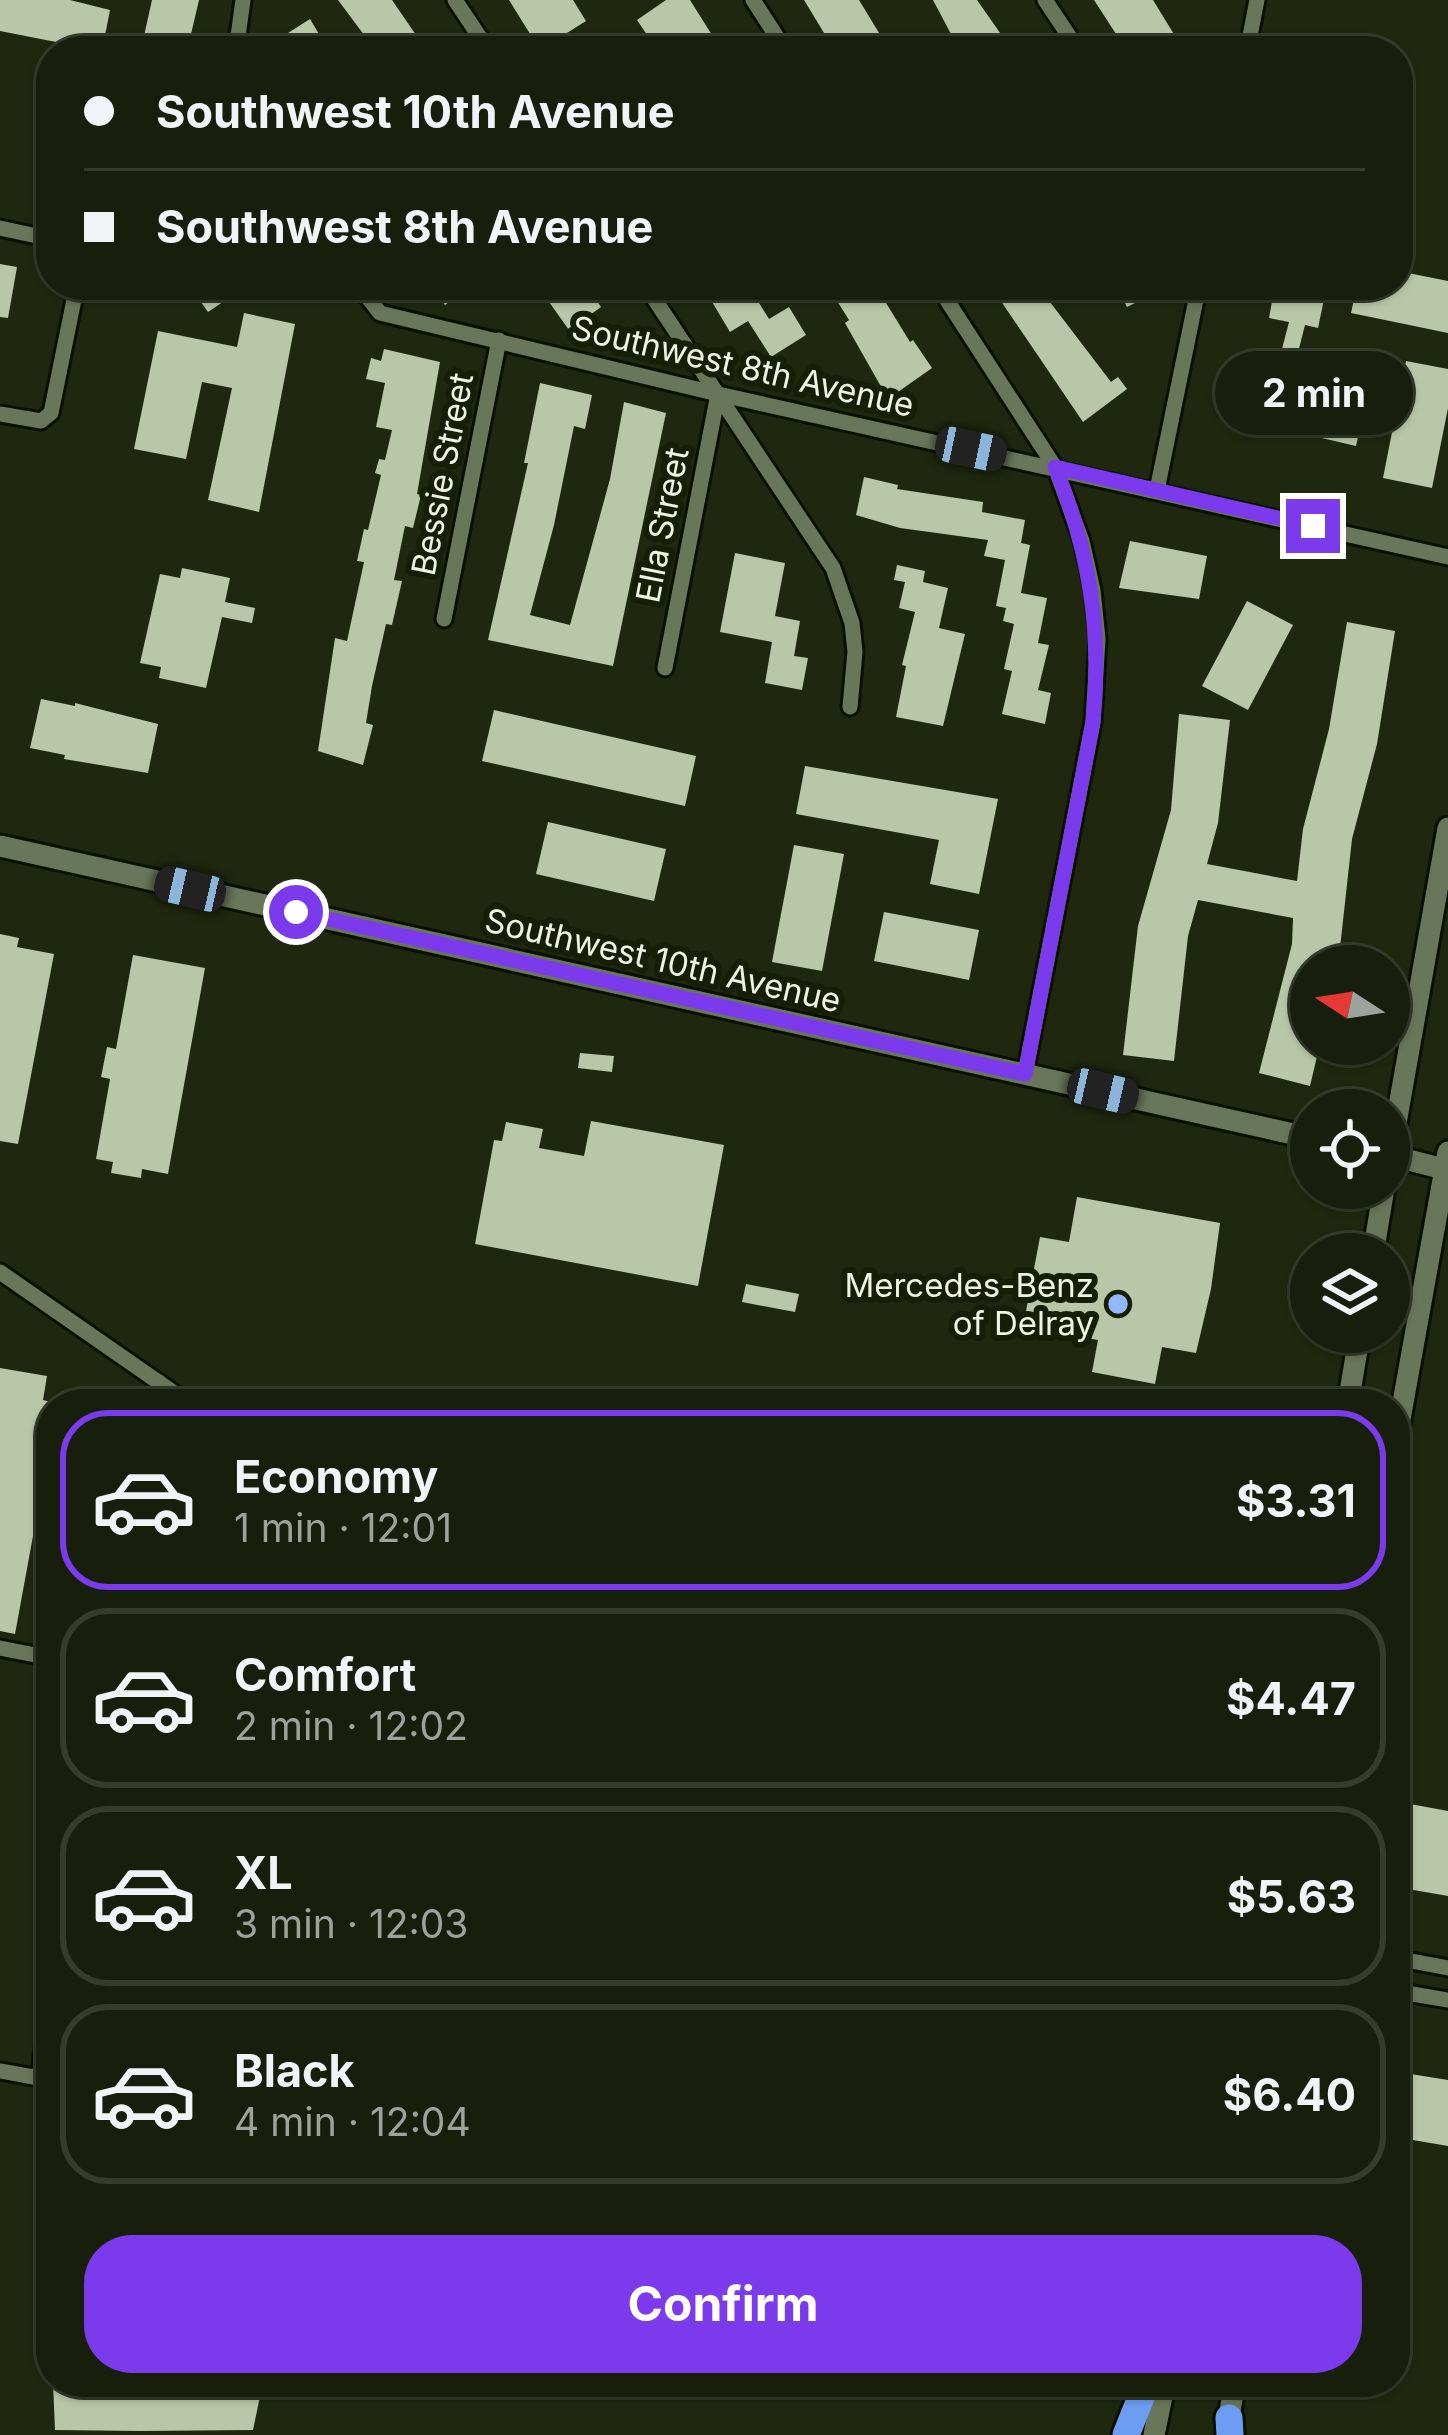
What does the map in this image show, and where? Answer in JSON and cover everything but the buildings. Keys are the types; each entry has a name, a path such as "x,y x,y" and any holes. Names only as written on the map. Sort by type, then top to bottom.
{"highway":[{"path":"1126,2435 1141,2397"}],"street":[{"path":"238,36 243,0"},
{"path":"455,0 479,36"},
{"path":"753,0 776,36"},
{"path":"1045,0 1069,36"},
{"path":"1250,36 1257,0"},
{"path":"0,228 36,236"},
{"path":"0,414 41,421 51,412 74,300"},
{"name":"Southwest 8th Avenue","path":"370,300 378,310 718,394 1448,557"},
{"path":"655,300 824,554 844,595 855,652 850,707"},
{"path":"947,300 1055,467 1082,541 1093,590 1098,673 1093,722 1025,1074"},
{"path":"1157,490 1196,300"},
{"name":"Bessie Street","path":"444,619 499,340"},
{"name":"Ella Street","path":"665,668 718,394"},
{"path":"1401,1089 1448,828"},
{"name":"Southwest 10th Avenue","path":"0,846 1290,1133"},
{"path":"1406,1389 1447,1165 1410,1161"},
{"path":"0,1271 169,1389"},
{"path":"1350,1389 1356,1353"},
{"path":"158,1389 159,1382"},
{"path":"0,1648 36,1655"},
{"path":"1410,1961 1448,1968"},
{"path":"1410,1994 1448,2000"},
{"path":"0,2071 36,2077"},
{"path":"1154,2435 1162,2397"},
{"path":"1228,2430 1232,2397"}],"place":[{"name":"Mercedes-Benz of Delray","path":"1118,1304"}],"route":[{"path":"296,912 1025,1074 1093,722 1098,673 1093,590 1082,541 1055,467 1313,526"}]}
